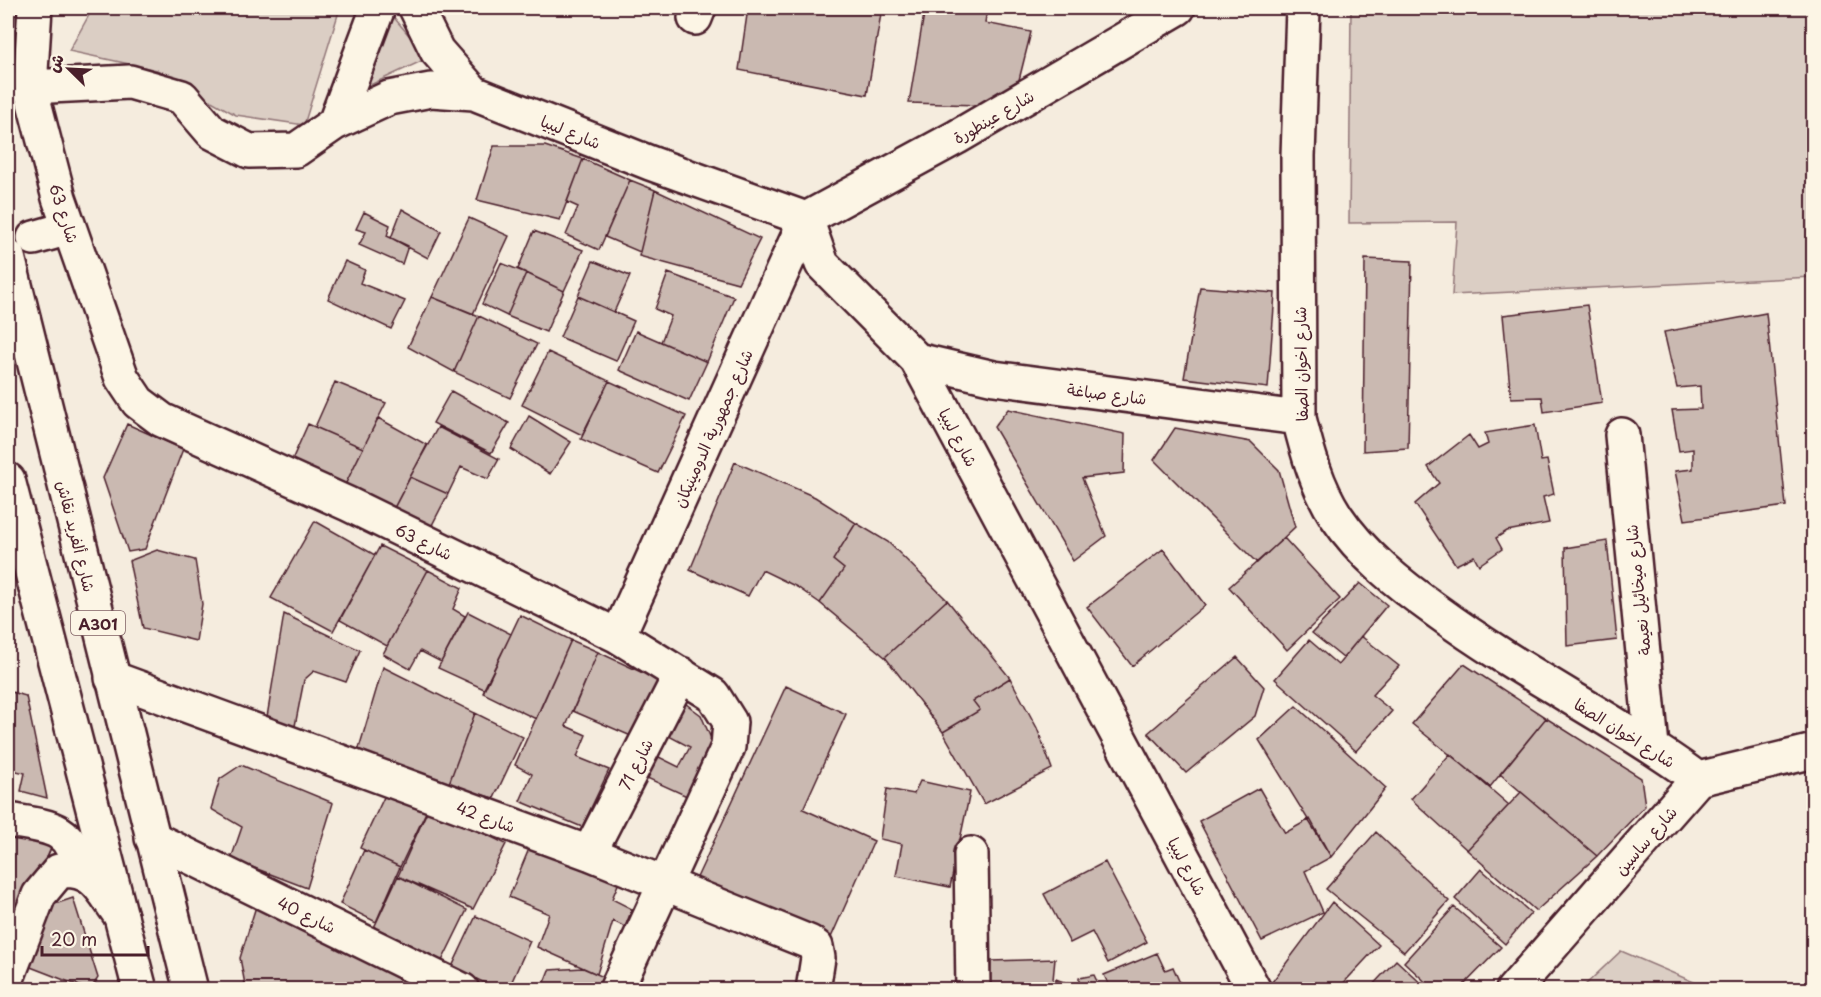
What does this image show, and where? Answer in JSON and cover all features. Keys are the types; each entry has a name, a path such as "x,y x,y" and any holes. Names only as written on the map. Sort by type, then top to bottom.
{"main road":[{"name":"شارع 63","path":"35,8 30,87 69,228 122,378 138,402 162,420 348,504 618,636 713,695 730,722 728,747 616,990"},
{"path":"335,123 378,8"},
{"name":"شارع ليبيا","path":"416,8 437,51 474,93"},
{"name":"شارع عينطورة","path":"806,219 957,137 1178,8"},
{"name":"شارع اخوان الصفا","path":"1303,8 1298,156 1299,418 1308,457 1336,515 1390,577 1475,639 1652,746 1698,779"},
{"name":"شارع ليبيا","path":"30,87 130,82 182,97 212,132 249,151 297,150 335,123 389,98 431,90 474,93 650,162 806,219 822,264 917,360 1254,990"},
{"name":"شارع جمهورية الدومينيكان","path":"618,636 806,219"},
{"path":"34,238 69,228"},
{"name":"شارع ألفريد نقاش","path":"8,257 111,678 191,990"},
{"name":"شارع صباغة","path":"917,360 994,378 1299,418"},
{"name":"شارع ميخائيل نعيمة","path":"1622,435 1652,746"},
{"name":"A301","path":"8,480 16,546 123,918 140,990"},
{"name":"شارع 71","path":"589,853 681,674"},
{"name":"شارع 42","path":"111,678 589,853 809,942 816,947 818,958 813,990"},
{"path":"1698,779 1814,751"},
{"name":"شارع ساسين","path":"1513,990 1698,779"},
{"path":"8,820 55,829 68,839 76,856 76,869"},
{"name":"شارع 40","path":"153,838 462,990"},
{"path":"971,854 973,990"},
{"path":"8,976 39,896 59,871 76,869 91,876 123,918"}],"shaded area":[{"path":"93,8 340,8 304,125 236,115 157,70 69,51"},
{"path":"1351,8 1813,8 1813,277 1452,295 1457,222 1349,223"},
{"path":"391,14 428,58 368,86"},
{"path":"1621,951 1710,989 1581,989"}],"building":[{"path":"748,8 882,8 867,95 739,70"},
{"path":"925,8 987,8 985,23 1031,32 1019,80 979,105 909,103"},
{"path":"494,146 545,146 583,159 560,220 477,200"},
{"path":"583,159 630,180 599,250 566,235 578,207 567,202"},
{"path":"630,180 655,190 640,252 605,237"},
{"path":"655,190 760,239 738,283 639,256"},
{"path":"402,209 441,231 428,258 391,238"},
{"path":"364,212 390,225 387,236 408,246 402,264 359,245 366,232 356,229"},
{"path":"469,218 509,236 473,314 432,297"},
{"path":"534,231 583,250 564,291 518,269"},
{"path":"1365,259 1412,261 1408,448 1363,451"},
{"path":"345,261 365,270 360,283 405,301 391,329 328,299"},
{"path":"593,261 630,276 614,312 578,296"},
{"path":"501,263 526,273 507,316 482,304"},
{"path":"526,273 564,291 546,332 507,316"},
{"path":"668,273 734,297 707,362 661,342 671,316 655,309"},
{"path":"1200,287 1275,293 1268,388 1184,378"},
{"path":"578,296 634,321 616,361 560,337"},
{"path":"432,297 479,316 454,372 408,347"},
{"path":"1587,305 1602,403 1544,412 1542,397 1511,398 1503,315"},
{"path":"1766,313 1786,506 1685,520 1675,471 1693,469 1693,449 1679,451 1672,410 1701,409 1700,386 1677,388 1664,332"},
{"path":"479,316 537,344 510,398 454,372"},
{"path":"636,331 707,362 689,401 619,370"},
{"path":"548,352 609,381 582,435 522,405"},
{"path":"609,381 686,416 658,473 581,439"},
{"path":"335,382 386,403 363,448 315,427"},
{"path":"451,391 509,423 491,453 433,423"},
{"path":"1008,409 1125,434 1124,473 1082,478 1106,536 1073,561 994,427"},
{"path":"529,416 571,442 550,474 511,449"},
{"path":"378,418 427,445 393,510 345,485"},
{"path":"127,424 183,449 145,549 128,552 103,478"},
{"path":"308,424 363,448 345,485 292,460"},
{"path":"1535,425 1541,461 1547,460 1554,494 1543,497 1549,523 1507,531 1496,538 1502,549 1479,565 1474,556 1456,565 1415,504 1439,483 1428,467 1469,435 1478,449 1488,444 1485,433"},
{"path":"438,427 499,459 488,479 461,467 448,494 410,477"},
{"path":"1175,428 1251,442 1279,470 1295,527 1257,563 1154,460"},
{"path":"735,462 815,497 856,523 833,560 844,569 820,603 797,587 762,570 748,596 690,570"},
{"path":"410,477 448,494 431,527 393,510"},
{"path":"315,521 375,555 333,631 271,598"},
{"path":"856,523 888,542 947,600 885,657 820,603 844,569 833,560"},
{"path":"1284,538 1340,599 1287,650 1229,587"},
{"path":"1607,541 1617,640 1567,646 1565,548"},
{"path":"380,546 428,570 387,646 340,620"},
{"path":"1163,549 1205,605 1132,666 1087,607"},
{"path":"157,550 195,560 202,604 196,641 143,628 129,561"},
{"path":"428,570 462,588 453,609 465,616 441,662 420,651 410,669 383,654"},
{"path":"1360,583 1387,605 1343,658 1312,633"},
{"path":"947,600 1010,678 973,701 980,710 943,732 885,657"},
{"path":"468,612 511,634 484,689 438,668"},
{"path":"284,614 360,650 346,682 314,671 304,680 294,731 266,723"},
{"path":"520,615 571,640 536,719 483,693"},
{"path":"1361,636 1399,666 1372,695 1392,711 1356,751 1275,679 1309,640 1338,665"},
{"path":"571,640 598,652 566,726 586,735 577,757 609,770 582,827 520,801 532,774 515,765"},
{"path":"598,652 658,680 631,736 573,711"},
{"path":"1237,657 1264,687 1255,716 1186,773 1148,733"},
{"path":"1464,664 1546,718 1490,787 1412,724"},
{"path":"383,667 475,713 448,786 357,755"},
{"path":"1010,678 1037,728 1052,769 984,804 943,732 980,710 973,701"},
{"path":"786,686 846,714 803,809 874,841 829,942 694,884"},
{"path":"8,691 26,696 47,798 21,791 25,773 8,769"},
{"path":"682,701 701,715 712,741 689,797 647,778 657,756 679,767 690,747 665,734"},
{"path":"1296,706 1386,788 1331,857 1259,740"},
{"path":"475,713 523,737 494,798 448,786"},
{"path":"1546,718 1641,778 1645,806 1597,856 1500,774"},
{"path":"1450,754 1509,805 1467,850 1411,799"},
{"path":"241,765 333,803 307,888 231,859 242,827 211,809 220,779"},
{"path":"920,781 970,792 950,887 896,876 902,844 880,839 887,789 914,794"},
{"path":"1259,788 1285,833 1310,819 1331,857 1305,871 1323,912 1262,941 1199,821"},
{"path":"1521,792 1597,856 1536,911 1467,850"},
{"path":"385,795 426,812 400,867 360,848"},
{"path":"429,807 506,844 473,909 398,876"},
{"path":"8,829 54,841 8,949"},
{"path":"1376,832 1449,901 1404,952 1326,889"},
{"path":"531,844 619,882 612,899 632,909 625,927 613,921 597,974 537,947 549,914 509,897"},
{"path":"364,850 400,867 376,922 340,904"},
{"path":"1105,862 1147,942 1108,963 1092,932 1070,943 1044,894"},
{"path":"1481,869 1531,913 1505,944 1455,899"},
{"path":"398,876 467,910 440,965 371,934"},
{"path":"73,898 98,978 90,990 28,966 52,905"},
{"path":"1332,902 1379,945 1337,990 1276,990 1272,982"},
{"path":"257,903 410,976 403,990 246,990 240,958"},
{"path":"1454,907 1501,947 1459,990 1434,990 1404,962"},
{"path":"476,916 530,941 508,990 499,990 452,967"},
{"path":"1157,953 1165,970 1173,967 1183,990 1111,990 1104,975"},
{"path":"1055,959 1052,990 990,990 991,961"},
{"path":"1396,960 1428,990 1368,990"},
{"path":"583,968 606,978 600,990 541,990 549,970"},
{"path":"1094,975 1101,990 1054,990 1056,979 1079,988 1079,978"}]}
